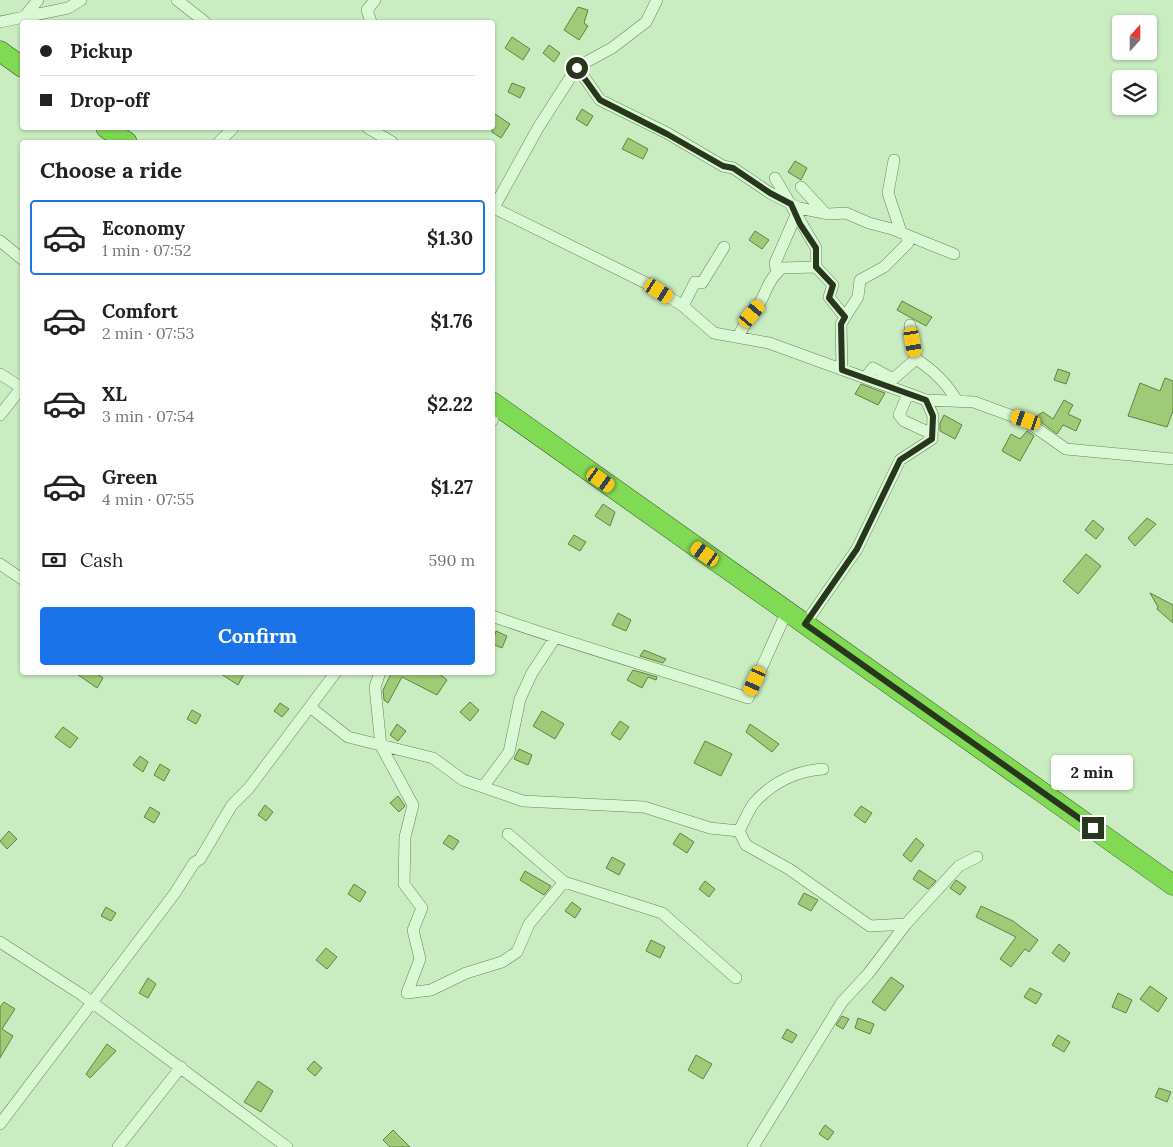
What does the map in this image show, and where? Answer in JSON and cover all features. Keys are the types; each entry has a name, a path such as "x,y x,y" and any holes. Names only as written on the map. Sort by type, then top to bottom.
{"highway":[{"path":"0,51 20,66"},
{"path":"109,130 124,140"},
{"path":"495,410 787,611 1173,885"}],"street":[{"path":"24,17 38,0"},
{"path":"0,22 68,8 81,0"},
{"path":"177,0 202,20"},
{"path":"370,20 367,10 375,0"},
{"path":"495,205 538,128 577,68 612,48 646,22 657,0"},
{"path":"577,68 600,100 667,134 723,166 733,168 770,193 791,204 825,213 846,213 954,254"},
{"path":"221,140 232,130"},
{"path":"371,130 389,140"},
{"path":"842,370 841,324 858,297 860,280 884,267 908,243 888,193 894,160"},
{"path":"775,178 816,248 816,267 833,285 829,298 845,317"},
{"path":"802,187 825,213"},
{"path":"495,210 648,284 683,306 714,333 768,343 926,400 974,402 1026,420 1066,449 1173,459"},
{"path":"777,273 775,263 796,215"},
{"path":"683,306 695,282 702,283 724,247"},
{"path":"2,248 20,258"},
{"path":"738,337 744,322 759,305 771,279 781,268 816,267"},
{"path":"910,324 916,359 933,370 950,389 957,401"},
{"path":"866,378 873,368 893,379 916,359"},
{"path":"0,374 20,386"},
{"path":"0,415 20,390"},
{"path":"908,394 899,415 904,421 932,434"},
{"path":"805,624 857,549 900,460 932,439 933,416 926,400"},
{"path":"0,564 20,578"},
{"path":"495,617 555,638 644,664 748,698 787,611"},
{"path":"483,787 509,752 520,699 532,673 555,638"},
{"path":"0,1124 175,893 194,863 200,859 232,806 249,788 334,675"},
{"path":"379,675 375,687 381,746 413,805 405,837 404,884 422,908 413,930 420,959 407,993 431,990 466,974 502,962 518,952 529,924 564,882"},
{"path":"310,707 348,737 433,758 463,780 523,801 644,807 710,828 739,831"},
{"path":"739,831 754,804 784,778 809,770 822,769"},
{"path":"739,831 746,845 789,869 870,926 906,924"},
{"path":"508,834 564,882 662,913 736,978"},
{"path":"752,1147 842,1002 868,974 906,924 959,866 977,856"},
{"path":"0,942 91,1002 287,1147"},
{"path":"118,1147 181,1068"}],"building":[{"path":"578,7 588,10 584,23 588,26 579,40 564,30"},
{"path":"512,37 530,49 523,60 505,48"},
{"path":"549,45 560,53 554,62 543,53"},
{"path":"512,83 525,88 520,98 508,92"},
{"path":"582,109 593,116 587,126 576,119"},
{"path":"495,114 510,124 501,138 492,130 495,130"},
{"path":"628,138 648,149 643,159 622,149"},
{"path":"795,161 807,168 801,180 788,172"},
{"path":"755,231 769,240 762,249 749,240"},
{"path":"902,301 932,317 926,326 897,310"},
{"path":"1058,369 1070,373 1066,384 1054,380"},
{"path":"1165,378 1173,381 1173,411 1167,427 1128,416 1140,383 1160,391"},
{"path":"861,384 885,393 878,405 855,394"},
{"path":"1064,400 1073,405 1068,414 1081,420 1076,431 1063,425 1057,434 1037,419 1038,415 1043,412 1053,419"},
{"path":"944,415 962,425 955,439 940,431 940,423"},
{"path":"1027,431 1034,436 1020,461 1002,451 1011,434 1020,439"},
{"path":"603,504 615,512 610,526 595,516"},
{"path":"1147,518 1156,524 1135,546 1128,538"},
{"path":"1093,520 1104,529 1096,539 1085,530"},
{"path":"574,535 586,542 580,551 568,544"},
{"path":"1086,554 1101,566 1078,594 1063,581"},
{"path":"1150,593 1173,605 1173,623 1157,609 1158,607"},
{"path":"618,613 631,620 626,631 612,625"},
{"path":"496,631 507,636 502,648 495,645"},
{"path":"644,650 666,659 663,663 640,656"},
{"path":"633,670 657,677 656,680 648,677 642,688 627,680"},
{"path":"78,675 98,675 103,678 97,688"},
{"path":"223,675 243,675 238,685"},
{"path":"390,675 441,675 447,680 437,695 402,677 388,703 384,700 383,690"},
{"path":"470,702 479,710 470,721 460,712"},
{"path":"280,703 289,709 282,717 274,711"},
{"path":"192,710 201,715 196,724 187,719"},
{"path":"542,711 564,724 555,739 533,726"},
{"path":"620,721 629,727 620,740 611,734"},
{"path":"397,724 406,731 398,741 390,735"},
{"path":"750,724 779,744 772,752 746,732"},
{"path":"63,727 78,738 70,748 55,737"},
{"path":"705,741 732,754 721,776 694,763"},
{"path":"519,749 532,755 528,765 514,759"},
{"path":"140,756 148,762 143,772 133,765"},
{"path":"160,764 170,770 164,781 154,775"},
{"path":"398,796 405,806 399,812 390,803"},
{"path":"265,805 273,812 266,821 258,815"},
{"path":"861,806 872,813 865,823 854,815"},
{"path":"150,807 160,813 154,823 144,817"},
{"path":"9,831 17,839 7,849 0,841"},
{"path":"680,833 694,842 687,853 673,844"},
{"path":"449,835 459,841 453,850 443,843"},
{"path":"916,838 924,845 911,862 903,855"},
{"path":"612,857 625,864 619,875 606,868"},
{"path":"919,870 936,881 928,889 913,879"},
{"path":"525,871 551,886 544,895 520,880"},
{"path":"956,880 966,887 960,895 950,888"},
{"path":"705,881 715,889 709,897 699,889"},
{"path":"354,884 366,892 360,902 348,894"},
{"path":"804,893 818,900 811,911 798,904"},
{"path":"572,902 581,909 575,918 565,911"},
{"path":"981,906 1013,921 1038,940 1029,952 1025,949 1011,967 1000,959 1016,937 976,917"},
{"path":"106,907 116,913 111,921 101,916"},
{"path":"651,940 665,947 660,958 646,951"},
{"path":"1059,944 1070,953 1064,962 1052,953"},
{"path":"326,948 337,957 327,969 316,960"},
{"path":"891,977 904,986 885,1011 872,1002"},
{"path":"148,978 156,984 148,998 139,993"},
{"path":"1150,986 1167,998 1158,1012 1140,999"},
{"path":"1030,988 1042,994 1036,1004 1024,997"},
{"path":"1118,993 1132,1000 1126,1013 1112,1007"},
{"path":"4,1002 15,1009 2,1029 13,1036 0,1058 0,1007"},
{"path":"842,1016 849,1019 843,1029 836,1025"},
{"path":"858,1018 874,1024 870,1034 855,1028"},
{"path":"787,1029 797,1035 792,1043 782,1038"},
{"path":"1058,1035 1070,1042 1064,1052 1052,1045"},
{"path":"107,1044 116,1051 90,1078 86,1074"},
{"path":"696,1055 712,1064 703,1079 688,1070"},
{"path":"314,1061 322,1068 315,1076 307,1069"},
{"path":"258,1081 273,1091 261,1112 244,1102"},
{"path":"1159,1088 1171,1092 1167,1102 1155,1097"},
{"path":"825,1125 834,1132 828,1140 819,1134"},
{"path":"393,1130 410,1147 390,1147 383,1140"}],"route":[{"path":"577,68 600,100 667,134 723,166 733,168 770,193 791,204 800,224 816,248 816,267 833,285 829,298 845,317 841,324 842,370 926,400 933,416 932,439 900,460 857,549 805,624 1093,828"}]}
